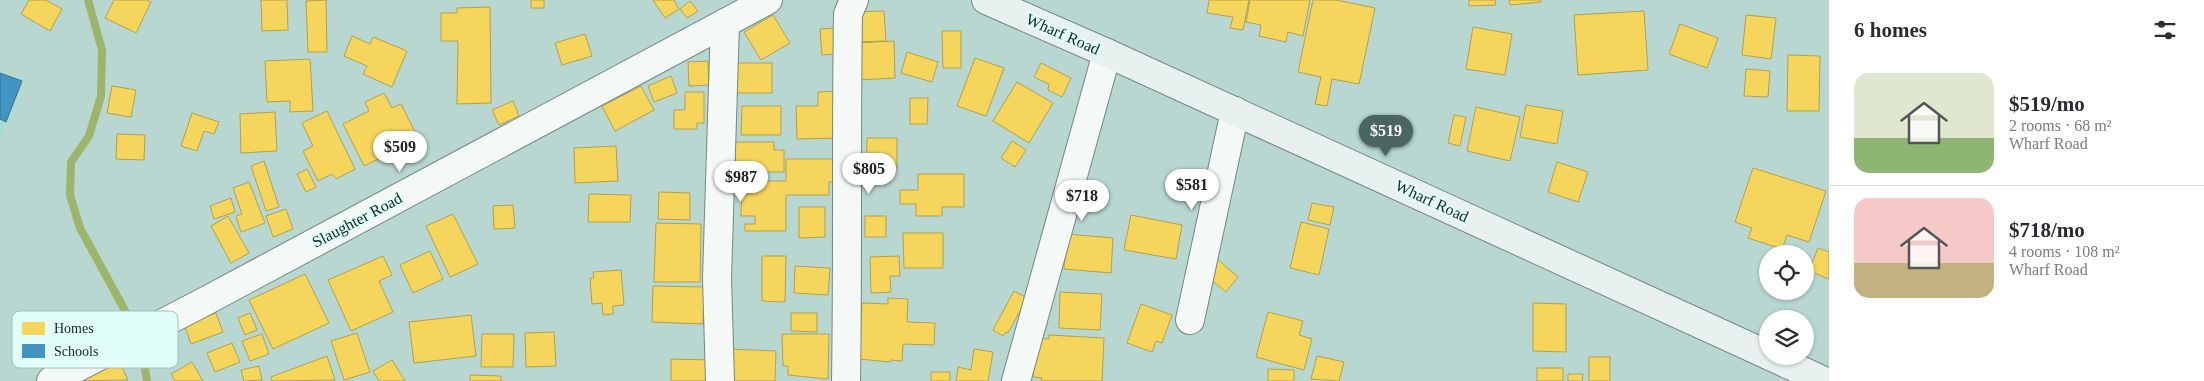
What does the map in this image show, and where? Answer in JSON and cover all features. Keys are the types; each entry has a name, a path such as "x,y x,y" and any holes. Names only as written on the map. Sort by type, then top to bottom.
{"main road":[{"name":"Wharf Road","path":"986,0 1235,111 1759,351"},
{"name":"Wharf Road","path":"1789,365 1824,381"}],"street":[{"name":"Slaughter Road","path":"178,315 768,0"},
{"path":"846,381 848,14 854,0"},
{"path":"720,381 718,278 725,23"},
{"path":"1016,381 1107,53"},
{"path":"1190,320 1235,111"},
{"name":"Slaughter Road","path":"51,381 76,368"}],"shaded area":[{"path":"0,72 24,81 0,141"}],"building: Homes":[{"path":"29,0 46,0 62,9 50,31 21,14"},
{"path":"114,0 146,0 151,2 136,33 105,18"},
{"path":"261,0 287,0 288,30 262,31"},
{"path":"326,0 327,52 308,52 306,1"},
{"path":"531,0 544,0 544,8 531,8"},
{"path":"653,0 674,0 679,9 665,18"},
{"path":"1209,0 1249,0 1243,30 1230,28 1233,17 1207,13"},
{"path":"1250,0 1310,0 1303,36 1288,32 1286,42 1259,36 1261,25 1246,22"},
{"path":"1313,0 1336,0 1375,8 1359,84 1332,79 1327,106 1315,104 1321,77 1298,72"},
{"path":"1469,0 1495,0 1496,5 1469,6"},
{"path":"1509,0 1541,0 1541,2 1510,5"},
{"path":"690,1 698,11 687,18 680,9"},
{"path":"490,7 491,103 457,104 458,41 441,41 441,13 457,13 457,8"},
{"path":"884,11 886,41 851,42 850,12"},
{"path":"1644,11 1648,70 1578,75 1574,15"},
{"path":"773,15 790,43 761,60 744,32"},
{"path":"1746,15 1776,18 1771,59 1742,55"},
{"path":"1680,24 1718,38 1707,68 1669,54"},
{"path":"1473,27 1512,34 1505,75 1466,69"},
{"path":"834,28 836,54 822,55 820,29"},
{"path":"942,31 961,31 961,68 943,68"},
{"path":"585,34 592,56 562,65 555,43"},
{"path":"352,36 370,44 373,37 407,51 392,87 363,74 367,66 344,56"},
{"path":"894,41 895,78 858,80 856,43"},
{"path":"907,52 938,62 932,82 901,73"},
{"path":"1788,55 1820,56 1819,111 1787,111"},
{"path":"975,58 1004,68 986,116 957,106"},
{"path":"310,59 313,111 290,112 290,101 267,102 265,61"},
{"path":"708,61 709,85 689,86 688,62"},
{"path":"735,63 772,63 772,93 735,93"},
{"path":"1041,63 1071,78 1062,97 1048,90 1049,84 1034,77"},
{"path":"1746,69 1770,71 1768,97 1744,96"},
{"path":"671,76 677,93 654,102 648,86"},
{"path":"1017,82 1053,103 1029,143 993,121"},
{"path":"112,86 136,90 131,117 107,113"},
{"path":"641,86 654,110 615,131 602,106"},
{"path":"836,91 837,138 797,139 796,106 818,106 818,92"},
{"path":"685,92 704,92 704,123 697,123 697,129 674,129 674,110 685,110"},
{"path":"384,93 392,108 401,104 419,140 364,166 343,124 369,111 365,102"},
{"path":"910,98 928,98 927,124 910,124"},
{"path":"513,101 519,116 499,125 492,110"},
{"path":"1526,105 1563,111 1557,144 1520,137"},
{"path":"742,106 781,106 781,135 741,135"},
{"path":"1476,107 1520,117 1510,161 1467,151"},
{"path":"327,111 355,169 336,179 332,174 318,181 303,151 313,146 302,123"},
{"path":"275,112 277,151 241,153 240,114"},
{"path":"192,113 219,122 214,134 204,131 197,151 181,146"},
{"path":"1454,115 1466,117 1460,146 1448,143"},
{"path":"117,134 145,135 144,160 116,159"},
{"path":"867,138 897,138 897,168 890,168 890,182 866,182"},
{"path":"1012,141 1026,150 1015,167 1001,158"},
{"path":"735,142 774,142 774,150 784,150 784,172 735,172"},
{"path":"616,146 618,181 575,183 574,148"},
{"path":"786,159 838,159 837,182 829,182 829,195 786,195 786,231 745,231 745,224 755,224 755,216 741,216 742,181 786,181"},
{"path":"264,161 279,207 266,211 251,166"},
{"path":"1557,162 1588,172 1578,202 1548,192"},
{"path":"1753,168 1826,191 1809,242 1787,235 1783,245 1770,245 1748,238 1752,228 1735,222"},
{"path":"307,169 316,187 306,192 297,174"},
{"path":"918,174 964,174 964,207 942,207 942,216 916,216 916,204 900,204 900,190 918,190"},
{"path":"249,182 265,223 241,232 236,216 242,214 233,188"},
{"path":"659,192 690,193 690,220 658,219"},
{"path":"589,194 631,195 630,222 588,222"},
{"path":"231,198 235,212 214,219 210,206"},
{"path":"1312,203 1334,207 1330,225 1308,220"},
{"path":"513,205 515,228 494,229 493,206"},
{"path":"799,207 825,207 825,237 799,238"},
{"path":"286,209 293,229 273,237 266,216"},
{"path":"453,214 478,264 450,277 426,226"},
{"path":"1131,215 1182,225 1176,259 1124,250"},
{"path":"228,216 249,253 231,263 211,226"},
{"path":"865,216 886,216 886,237 865,237"},
{"path":"1301,222 1329,229 1319,275 1290,268"},
{"path":"656,223 701,224 700,282 654,282"},
{"path":"903,233 943,233 943,268 904,268"},
{"path":"1067,234 1113,238 1111,273 1064,269"},
{"path":"1818,248 1829,252 1829,279 1814,273 1814,258"},
{"path":"430,251 443,279 413,293 400,265"},
{"path":"383,256 392,275 379,281 393,312 351,331 328,280"},
{"path":"762,256 786,256 785,302 762,301"},
{"path":"899,256 900,276 890,276 891,292 871,293 870,257"},
{"path":"1216,258 1238,277 1226,292 1203,273"},
{"path":"795,266 830,268 828,295 794,293"},
{"path":"621,270 624,305 613,306 613,314 603,315 602,303 592,304 590,278 594,278 593,272"},
{"path":"305,274 329,323 273,349 249,300"},
{"path":"653,286 704,287 703,324 652,322"},
{"path":"1014,291 1027,298 1008,333 1006,332 1003,336 993,330"},
{"path":"1060,292 1102,294 1100,330 1059,328"},
{"path":"888,298 908,299 907,322 935,323 934,345 903,344 902,361 890,360 890,362 859,359 862,303 888,304"},
{"path":"1533,303 1566,304 1566,352 1533,351"},
{"path":"1141,304 1172,315 1162,343 1156,341 1152,352 1127,343"},
{"path":"1268,312 1303,321 1299,335 1312,339 1304,370 1256,357"},
{"path":"216,313 223,332 191,344 184,324"},
{"path":"250,313 257,330 245,335 238,318"},
{"path":"791,313 817,313 817,332 791,331"},
{"path":"471,315 476,356 414,363 409,322"},
{"path":"554,332 556,366 526,367 525,333"},
{"path":"357,333 370,372 344,380 331,341"},
{"path":"262,334 269,354 250,361 242,341"},
{"path":"482,334 514,334 513,367 481,367"},
{"path":"782,334 829,334 828,379 788,375 788,366 783,366"},
{"path":"1049,335 1104,338 1102,381 1041,381 1042,378 1033,377 1035,338 1049,339"},
{"path":"232,343 240,362 215,372 207,353"},
{"path":"728,349 776,351 775,381 726,381"},
{"path":"974,349 993,352 988,381 956,381 958,367 971,370"},
{"path":"327,356 335,380 272,381 271,377"},
{"path":"1317,356 1344,362 1339,381 1311,379"},
{"path":"1589,357 1610,357 1610,381 1589,381"},
{"path":"671,359 711,360 711,381 671,381"},
{"path":"392,360 405,381 379,381 373,371"},
{"path":"192,362 203,381 175,381 171,374"},
{"path":"259,366 262,380 244,381 241,370"},
{"path":"99,368 122,368 128,380 71,381"},
{"path":"1537,368 1563,368 1563,381 1537,381"},
{"path":"1268,369 1294,370 1294,381 1268,381"},
{"path":"931,372 950,372 950,381 931,381"},
{"path":"1568,374 1583,374 1582,381 1568,381"},
{"path":"470,375 501,376 501,381 470,381"}],"building: Schools":[{"path":"0,73 22,81 6,122 0,119"}],"waterway":[{"path":"88,0 102,50 101,96 89,136 71,162 70,195 80,228 125,311"},
{"path":"145,368 147,381"}]}
